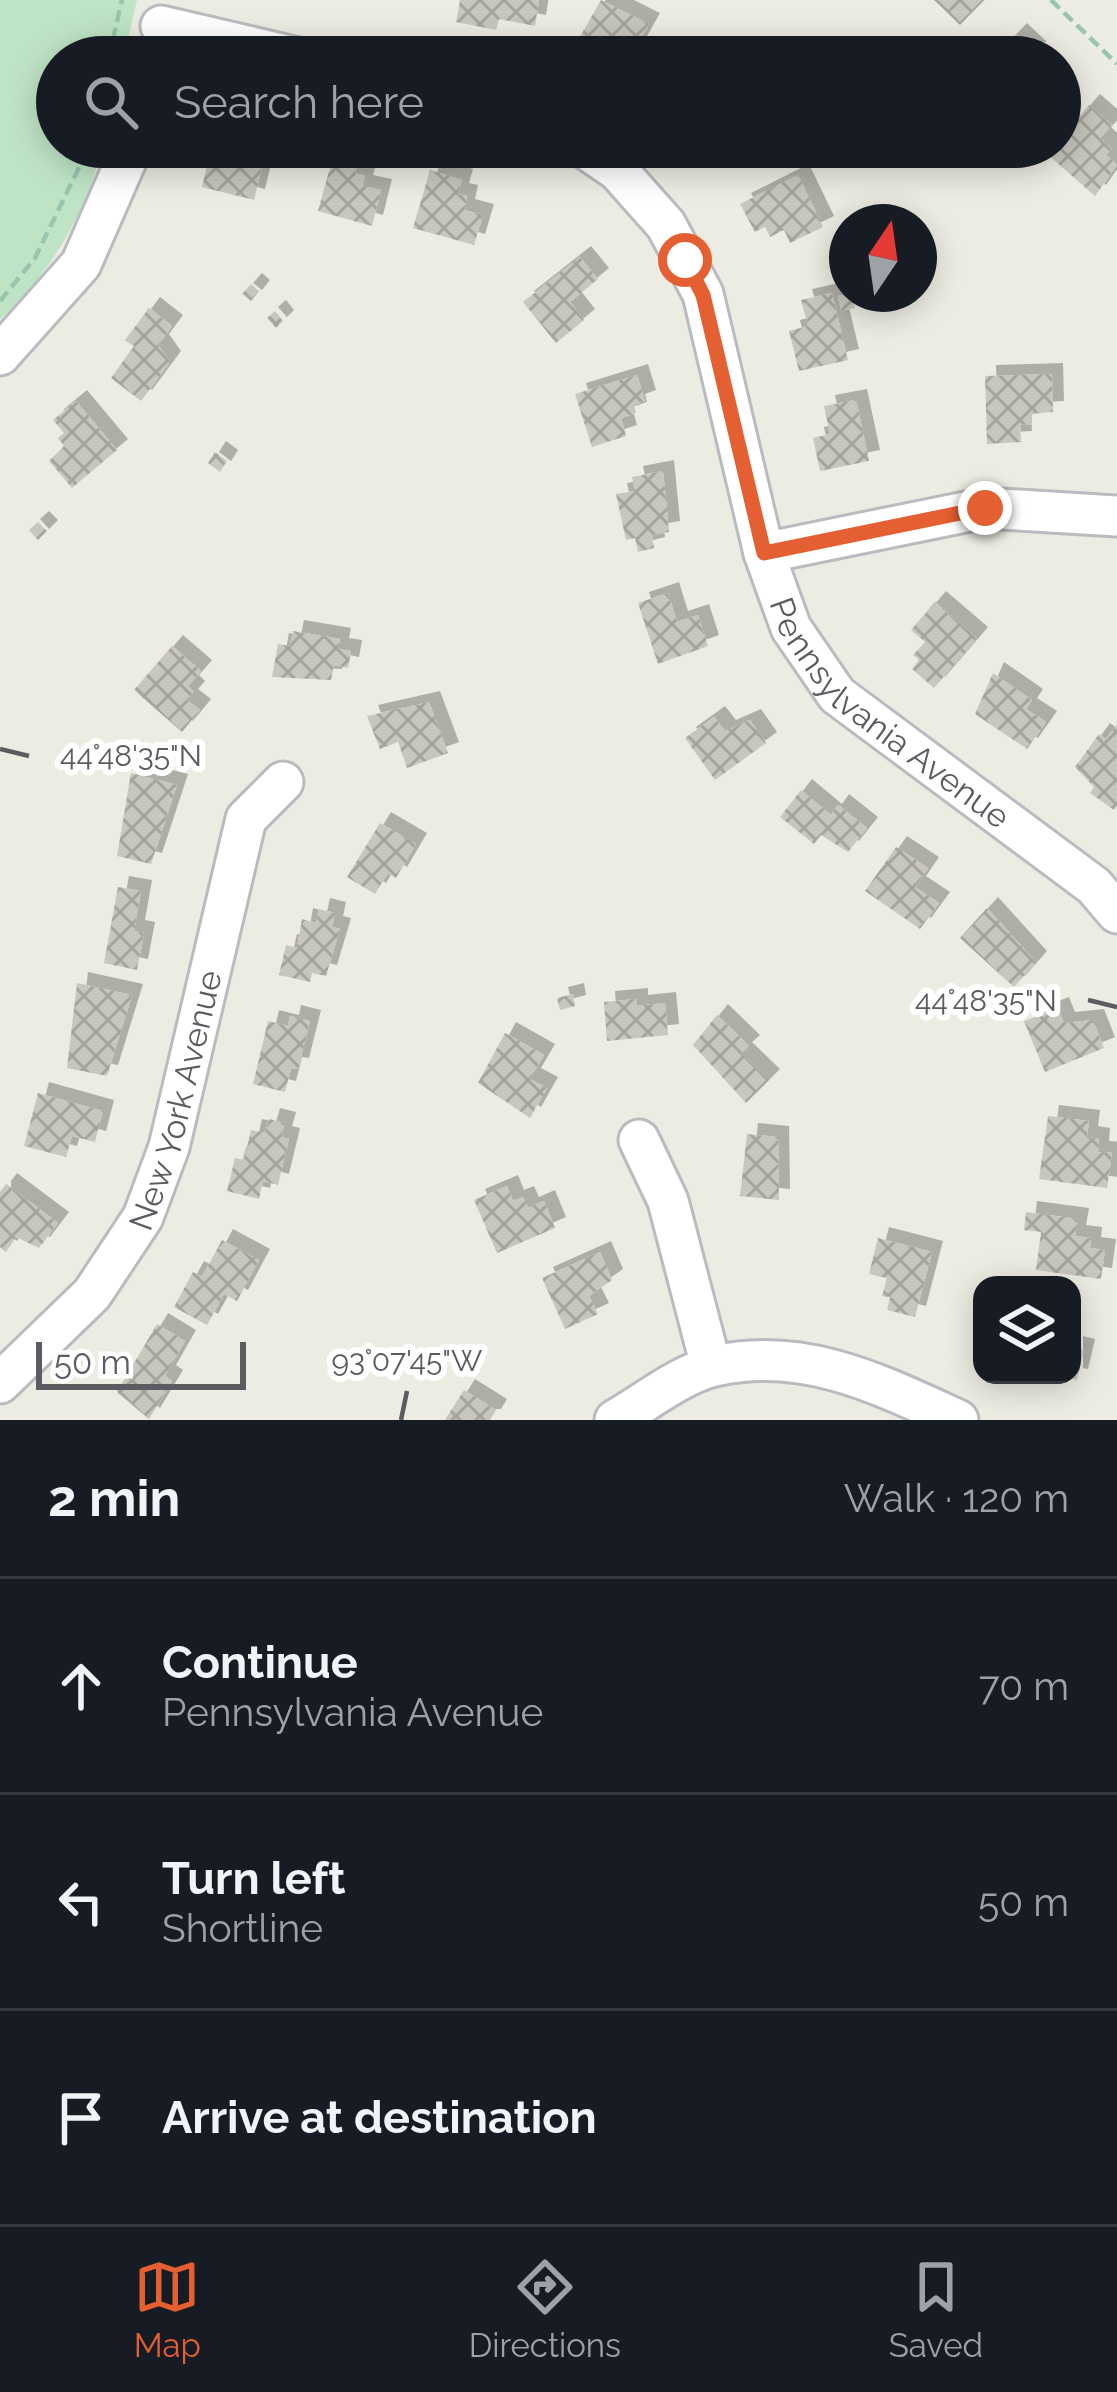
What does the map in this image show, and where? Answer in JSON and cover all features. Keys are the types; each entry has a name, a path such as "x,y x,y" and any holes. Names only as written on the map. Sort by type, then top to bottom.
{"street":[{"path":"160,28 197,36"},
{"path":"0,355 81,264 123,168"},
{"name":"Pennsylvania Avenue","path":"614,168 666,225 703,295 764,553 791,628 837,695 1094,886 1117,913"},
{"path":"764,553 985,508 1117,516"},
{"name":"New York Avenue","path":"0,1383 92,1294 143,1217 169,1147 246,819 283,782"},
{"path":"640,1140 668,1201 711,1366"},
{"path":"616,1420 711,1366 778,1360 849,1370 958,1420"}],"path":[{"path":"114,36 122,0"},
{"path":"1051,0 1117,64"},
{"path":"0,301 35,258 78,168"}],"green space":[{"path":"0,0 137,0 129,36 36,36 36,168 96,168 64,240 35,282 0,319"}],"building":[{"path":"460,0 539,0 535,26 499,19 496,30 456,22"},
{"path":"601,0 649,24 642,36 580,36"},
{"path":"934,0 984,0 960,25"},
{"path":"1089,105 1112,125 1100,138 1112,149 1106,155 1117,165 1095,196 1063,168 1081,168 1081,114"},
{"path":"206,168 262,168 254,200 202,187"},
{"path":"330,168 356,168 355,173 365,176 362,186 381,190 372,226 318,211"},
{"path":"430,170 462,180 458,194 467,196 464,210 483,215 474,245 413,228"},
{"path":"798,175 823,227 790,243 784,230 770,237 765,227 755,232 740,204"},
{"path":"580,257 598,279 570,302 584,320 556,343 523,302"},
{"path":"251,284 259,291 251,301 242,294"},
{"path":"829,294 829,312 837,312 848,360 799,371 789,331 808,326 801,300"},
{"path":"149,308 172,326 158,345 170,362 141,401 111,378 134,346 125,340"},
{"path":"275,311 283,321 276,328 267,318"},
{"path":"1052,374 1053,412 1032,413 1032,424 1020,425 1021,442 987,444 985,376"},
{"path":"637,375 645,401 634,405 636,413 621,418 626,436 592,447 575,394"},
{"path":"856,400 869,461 820,471 813,438 830,434 824,406"},
{"path":"76,401 117,450 72,488 49,461 64,446 58,438 64,433 53,420"},
{"path":"215,452 227,461 220,472 208,463"},
{"path":"663,471 669,532 652,535 654,548 638,552 635,538 626,540 616,494 635,491 632,477"},
{"path":"38,522 47,531 38,540 29,530"},
{"path":"668,593 677,622 698,615 708,646 658,664 638,603"},
{"path":"935,602 977,638 934,688 912,669 919,660 913,655 925,642 911,630"},
{"path":"293,631 340,639 338,649 351,651 348,668 334,665 331,680 272,677 278,644 290,646"},
{"path":"172,646 201,671 188,686 194,692 187,700 200,710 182,732 134,690"},
{"path":"993,673 1032,700 1026,709 1046,722 1027,749 975,714"},
{"path":"429,702 448,753 407,768 398,742 380,749 367,716"},
{"path":"714,717 725,731 750,720 766,743 715,780 685,738"},
{"path":"1117,724 1114,810 1090,793 1094,787 1075,767 1099,734 1106,739"},
{"path":"131,773 177,785 151,864 117,856"},
{"path":"801,790 831,815 838,805 867,828 848,852 821,835 814,844 780,817"},
{"path":"380,823 416,844 396,878 388,873 375,894 347,877"},
{"path":"896,847 928,868 915,887 939,903 920,929 865,891"},
{"path":"118,887 141,891 134,931 144,933 137,970 104,963"},
{"path":"987,908 1036,962 1014,987 960,938"},
{"path":"319,909 335,913 332,927 340,929 326,976 312,973 310,982 279,975 286,945 297,948 302,919 316,923"},
{"path":"77,983 132,995 107,1076 67,1068"},
{"path":"573,994 575,1006 560,1010 557,998"},
{"path":"637,999 637,1006 665,1003 668,1035 607,1041 604,1002"},
{"path":"1058,1008 1064,1023 1093,1020 1104,1048 1045,1072 1024,1021"},
{"path":"717,1015 749,1046 741,1053 769,1080 746,1103 693,1045"},
{"path":"290,1016 310,1021 298,1069 291,1068 285,1092 253,1084 268,1021 288,1026"},
{"path":"505,1033 544,1055 530,1079 547,1088 530,1118 478,1083"},
{"path":"38,1093 103,1111 95,1142 72,1136 66,1157 24,1146"},
{"path":"1048,1116 1089,1121 1087,1137 1099,1139 1098,1152 1112,1153 1107,1188 1039,1179"},
{"path":"269,1119 285,1123 281,1137 289,1139 278,1185 263,1181 259,1199 227,1191 235,1158 244,1160 251,1130 265,1133"},
{"path":"747,1134 778,1137 779,1200 740,1196"},
{"path":"6,1184 58,1223 39,1248 16,1237 6,1252 0,1247 0,1192"},
{"path":"507,1186 513,1201 523,1197 528,1208 544,1201 555,1228 497,1253 474,1200"},
{"path":"1026,1212 1078,1219 1075,1236 1091,1238 1090,1248 1105,1250 1101,1279 1036,1270 1041,1232 1024,1230"},
{"path":"878,1238 932,1252 915,1317 887,1310 890,1297 882,1296 887,1278 869,1274"},
{"path":"222,1240 259,1260 237,1301 224,1294 207,1325 174,1307 193,1272 202,1277"},
{"path":"600,1252 612,1280 589,1296 598,1314 565,1329 542,1278"},
{"path":"157,1324 185,1341 165,1376 172,1381 149,1419 117,1392"},
{"path":"464,1390 496,1410 490,1420 445,1420"}],"route":[{"path":"685,260 703,295 764,553 985,508"}]}
